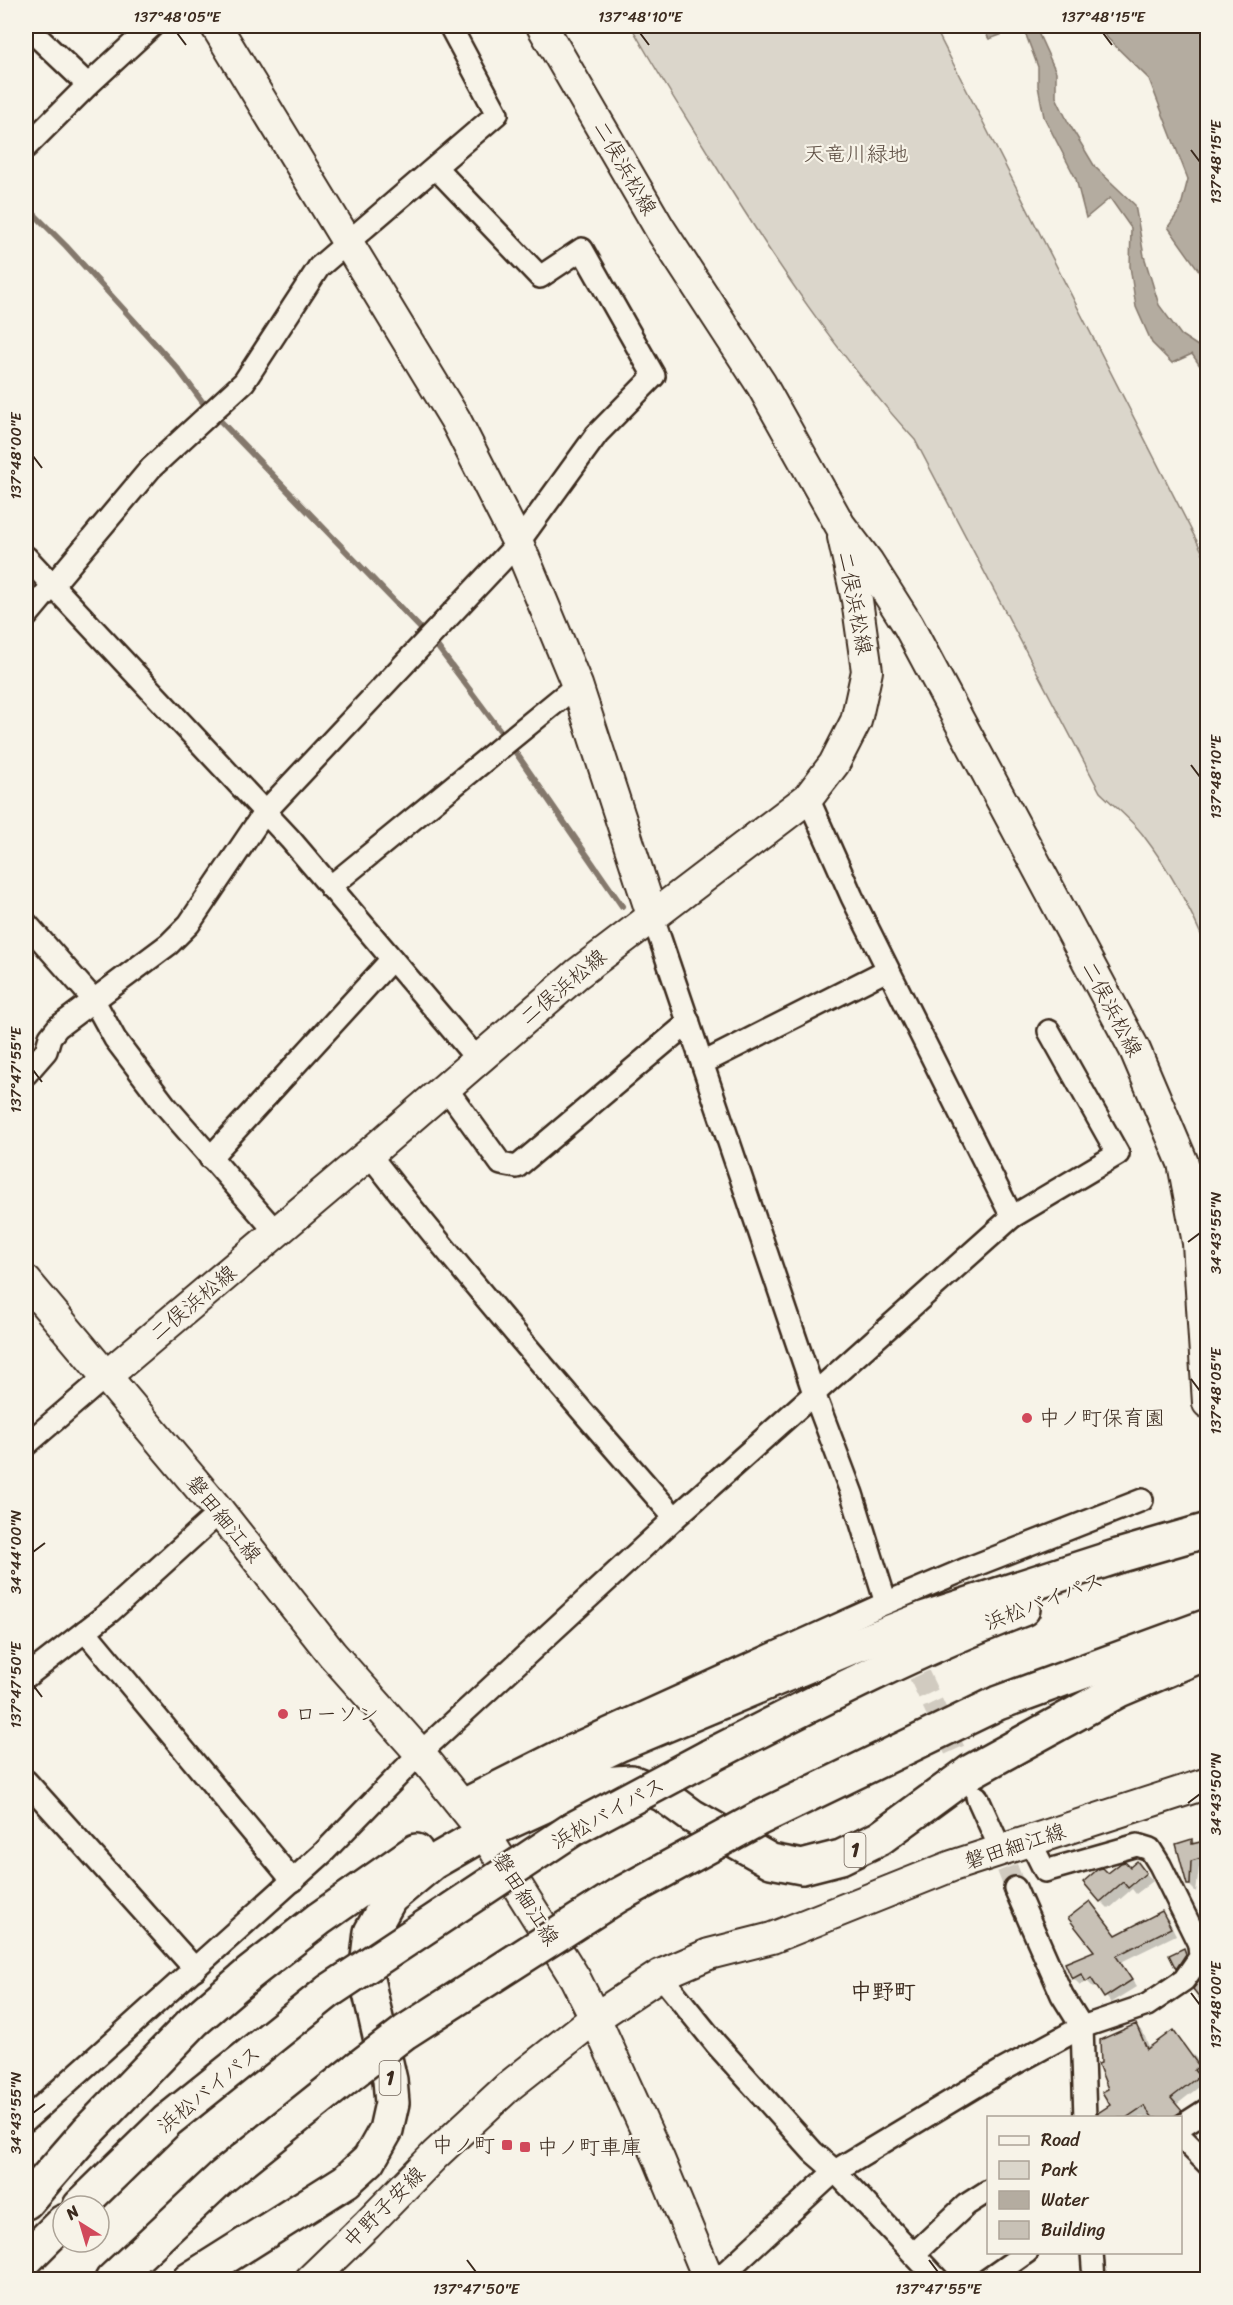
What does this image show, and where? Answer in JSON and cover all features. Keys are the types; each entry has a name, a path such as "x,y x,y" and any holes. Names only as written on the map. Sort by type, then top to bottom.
{"highway":[{"name":"1","path":"26,2202 87,2132 202,2014 250,1973 320,1919 472,1817 620,1744 859,1644 926,1618 1118,1556 1208,1530"},
{"name":"浜松バイパス","path":"92,2194 167,2121 329,1991 573,1829 846,1686 968,1630 1208,1539"},
{"name":"1","path":"112,2280 222,2177 405,2031 617,1896 758,1819 998,1703 1208,1626"},
{"name":"1","path":"189,2280 346,2181 369,2160 386,2130 392,2103 390,2080 366,1976 371,1932 390,1898 432,1863 472,1817 561,1798 602,1784 631,1782 662,1794 692,1816 771,1861 802,1867 841,1857 880,1838 970,1772 1119,1690 1208,1652"},
{"path":"26,2259 51,2234"}],"main road":[{"path":"216,26 455,419 518,543 577,685 652,915"},
{"name":"二俣浜松線","path":"542,26 660,229 761,384 840,525 868,562 908,625 1140,1060 1183,1163 1198,1243 1208,1403"},
{"name":"二俣浜松線","path":"105,1377 277,1233 576,974 808,798 834,764 856,721 867,671 857,600 840,525"},
{"name":"磐田細江線","path":"26,1281 220,1512 332,1654 420,1753 472,1817 575,1977 595,2018 660,1975 709,1954 772,1938 837,1914 952,1866 1208,1783"},
{"path":"595,2018 659,2159 709,2280"},
{"name":"中野子安線","path":"310,2280 367,2226 435,2155 492,2102 595,2018"}],"street":[{"path":"26,26 88,85"},
{"path":"26,147 152,26"},
{"path":"26,617 151,468 244,382 319,267 497,114 450,26"},
{"path":"26,1074 46,1050 50,1037 58,1027 169,944 189,924 264,813 518,543 597,434 654,376 582,249 540,278 436,168"},
{"path":"26,557 290,839 478,1060"},
{"path":"330,887 577,685"},
{"path":"808,798 852,897 1012,1217"},
{"path":"652,915 814,1396 852,1494 886,1603"},
{"path":"26,923 93,999 115,1039 165,1105 277,1233"},
{"path":"210,1158 392,958"},
{"path":"703,1063 888,970"},
{"path":"446,1088 501,1164 517,1167 689,1022"},
{"path":"30,2108 195,1969 293,1881 420,1753 675,1518 1012,1217 1118,1154 1048,1031"},
{"path":"369,1154 434,1237 517,1336 675,1518"},
{"path":"26,1445 105,1377"},
{"path":"472,1817 553,1754 886,1603 1142,1500"},
{"path":"26,1677 111,1611 220,1512"},
{"path":"85,1631 293,1881"},
{"path":"26,1781 195,1969"},
{"path":"977,1797 996,1839"},
{"path":"717,2280 835,2171 1001,2071 1082,2027 1147,2005 1184,1980 1200,1957 1203,1943 1150,1849 1137,1845 1044,1871 1030,1841"},
{"path":"1015,1888 1062,1995 1082,2027 1086,2116"},
{"path":"660,1975 716,2044 813,2152 835,2171 938,2280"},
{"path":"1182,2126 1208,2109"},
{"path":"1182,2138 1208,2164"},
{"path":"914,2254 966,2205 987,2192"},
{"path":"987,2280 1026,2254"},
{"path":"1092,2254 1094,2280"}],"green space":[{"name":"天竜川緑地","path":"631,26 934,26 1207,561 1207,949 1179,890 1153,848 1133,824 1100,792 915,440 860,375 808,306 714,163"}],"water":[{"path":"981,26 1035,26 1056,72 1056,97 1068,122 1095,167 1135,205 1144,256 1159,305 1181,335 1207,352 1207,376 1192,354 1172,363 1152,343 1136,307 1130,266 1131,228 1110,198 1086,218 1076,179 1044,117 1038,86 1038,67 1023,27 989,39"},
{"path":"1095,26 1207,26 1207,282 1168,227 1180,210 1188,179 1149,79"}],"building":[{"path":"1192,1839 1192,1844 1208,1840 1208,1856 1191,1861 1190,1885 1187,1885 1176,1844"},
{"path":"1137,1861 1146,1873 1128,1888 1123,1882 1100,1902 1083,1882 1098,1869 1103,1868 1108,1873 1121,1863 1125,1862 1130,1867"},
{"path":"1090,1901 1116,1935 1162,1911 1171,1928 1116,1956 1132,1980 1104,1998 1091,1978 1086,1982 1081,1974 1072,1979 1065,1963 1094,1951 1068,1918"},
{"path":"1184,1948 1186,1954 1176,1969 1169,1955"},
{"path":"1208,1969 1208,2008 1193,1989"},
{"path":"1136,2024 1147,2049 1173,2030 1199,2066 1194,2070 1199,2076 1171,2098 1182,2111 1175,2116 1152,2116 1144,2106 1129,2116 1098,2116 1098,2113 1110,2105 1102,2092 1108,2089 1098,2064 1101,2063 1100,2040"}],"waterway":[{"path":"26,206 66,246 178,369 204,404 426,634"},
{"path":"434,642 502,733"},
{"path":"512,747 622,906"}],"tunnel":[{"path":"906,1647 971,1785"},
{"path":"996,1839 1015,1888"}],"place":[{"name":"中ノ町保育園","path":"1027,1418"},
{"name":"ローソン","path":"283,1714"},
{"name":"中ノ町","path":"507,2145"},
{"name":"中ノ町車庫","path":"525,2147"}],"district":[{"name":"中野町","path":"883,1991"}]}
